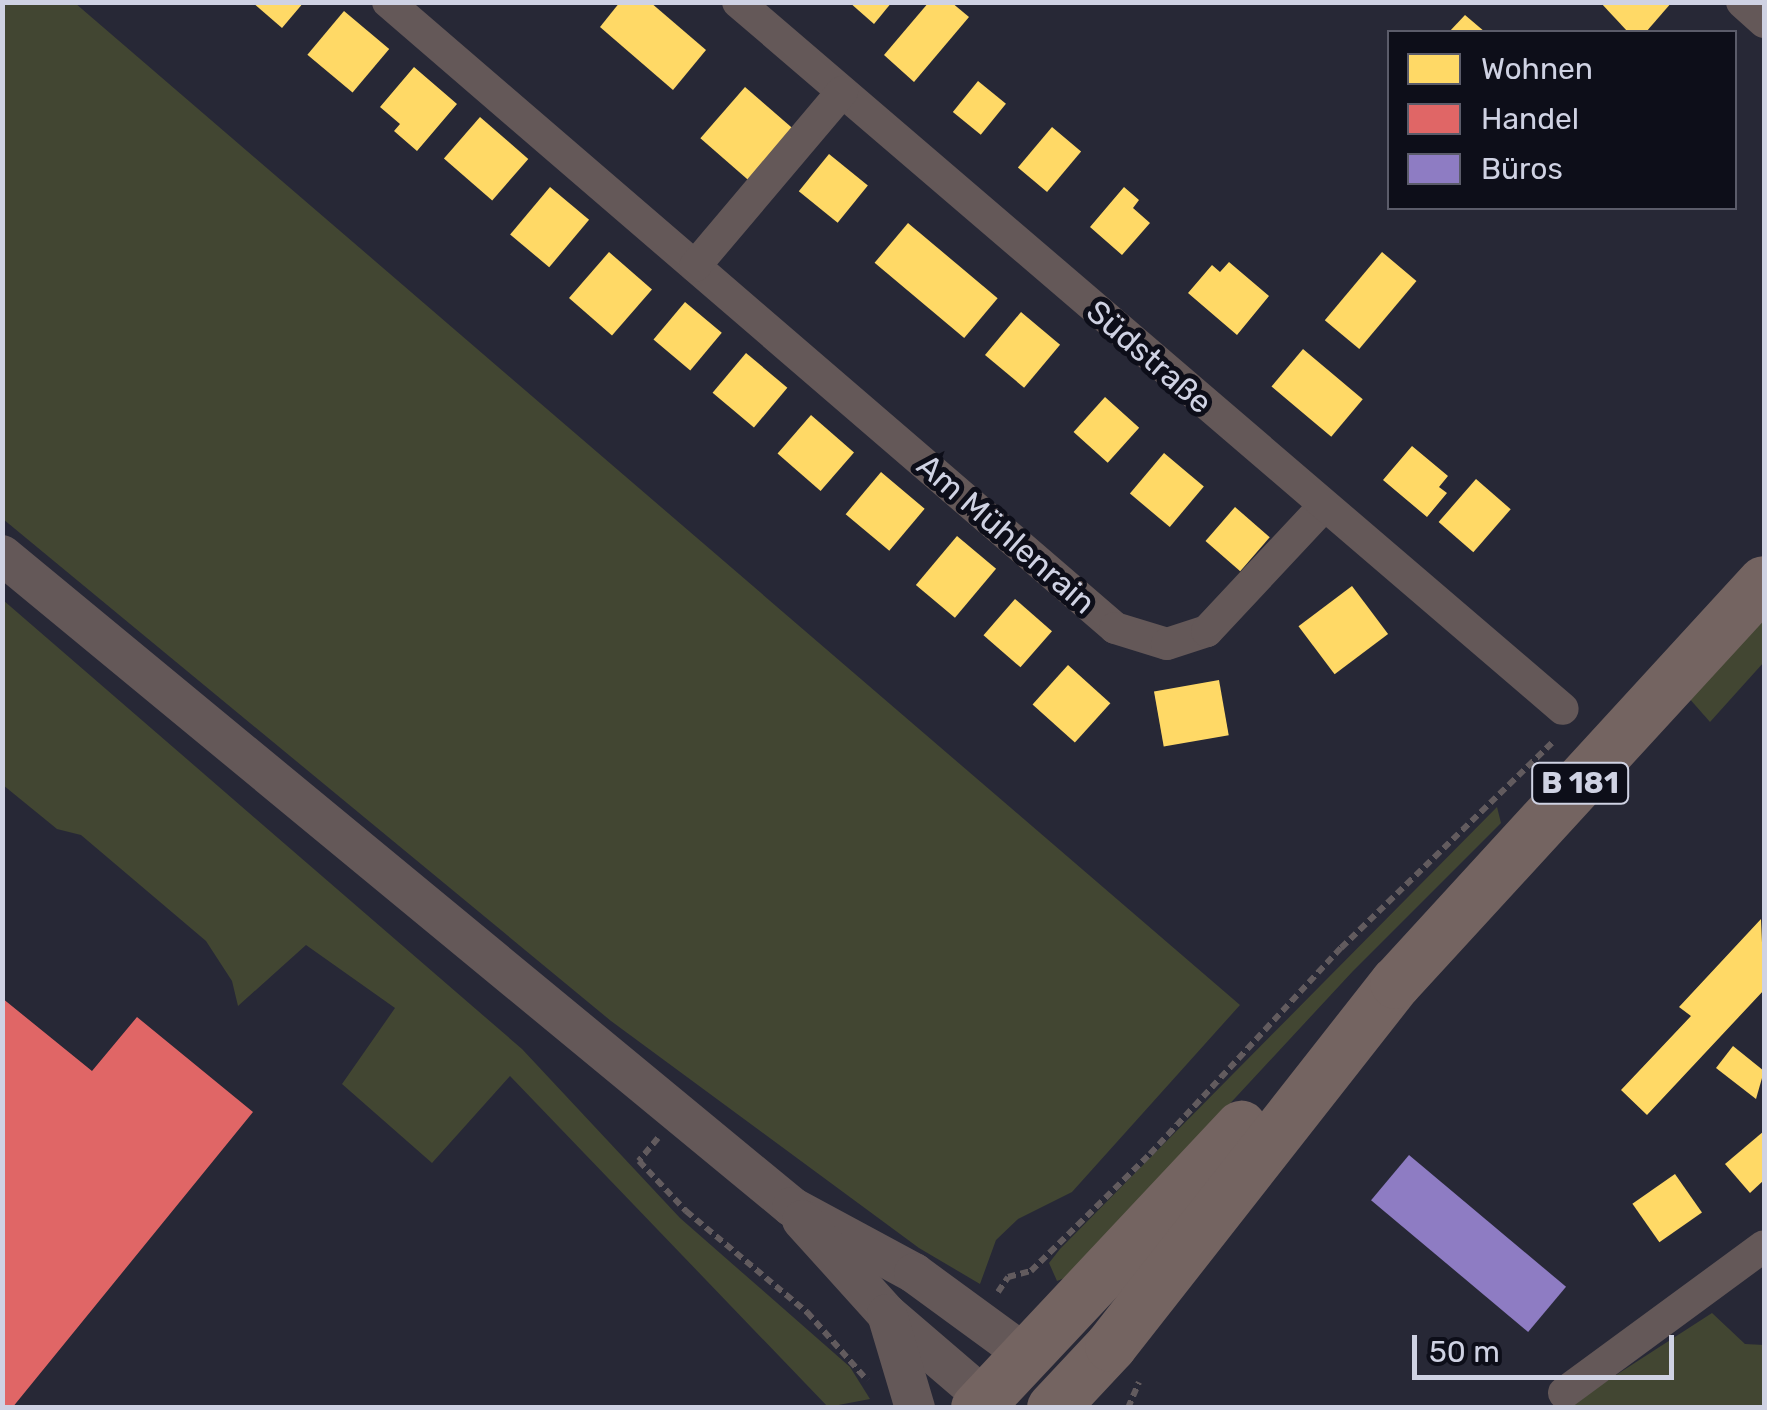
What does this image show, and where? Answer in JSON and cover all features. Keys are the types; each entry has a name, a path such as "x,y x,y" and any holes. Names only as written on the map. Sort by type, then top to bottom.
{"main road":[{"name":"B 181","path":"1068,1403 1396,984 1764,582"},
{"name":"B 181","path":"986,1404 1026,1355 1277,1089 1396,984"},
{"path":"1026,1355 1068,1403"}],"street":[{"name":"Am Mühlenrain","path":"388,2 1115,628 1167,644 1207,631 1322,507"},
{"name":"Südstraße","path":"738,2 1322,507 1564,709"},
{"path":"1742,2 1764,22"},
{"path":"695,266 842,92"},
{"path":"2,554 792,1207 887,1314 986,1404"},
{"path":"792,1207 900,1264 982,1318 1026,1355"},
{"path":"1564,1393 1764,1246"},
{"path":"887,1314 914,1401"}],"path":[{"path":"982,1318 1008,1278 1031,1271 1150,1154 1341,948 1576,720 1564,709"},
{"path":"678,1116 639,1162 686,1212 821,1325 882,1404 914,1401"}],"green space":[{"path":"2,3 75,3 1240,1005 1072,1192 1018,1219 996,1240 980,1284 919,1248 611,1021 3,519"},
{"path":"3,600 522,1049 680,1218 850,1367 870,1399 828,1407 510,1076 432,1163 342,1084 395,1008 306,945 238,1006 232,981 206,941 81,835 57,829 3,785"},
{"path":"1764,614 1764,662 1710,722 1688,697"},
{"path":"1497,807 1501,823 1353,971 1070,1276 1057,1281 1049,1263 1060,1249"},
{"path":"1712,1313 1745,1344 1764,1345 1764,1407 1565,1408"}],"building: Wohnen":[{"path":"252,2 304,2 282,28"},
{"path":"620,2 650,2 706,50 673,90 600,27"},
{"path":"849,2 892,2 874,24"},
{"path":"929,2 951,2 969,17 914,82 884,55"},
{"path":"1600,2 1672,2 1648,30 1626,30"},
{"path":"344,11 389,49 353,93 307,55"},
{"path":"1465,15 1483,30 1451,30"},
{"path":"414,67 457,104 417,151 394,131 400,124 380,107"},
{"path":"978,81 1006,104 981,135 953,112"},
{"path":"745,87 793,128 748,180 700,138"},
{"path":"480,117 528,159 492,200 444,159"},
{"path":"1052,127 1081,151 1047,192 1018,168"},
{"path":"829,154 868,185 838,223 799,191"},
{"path":"550,187 589,220 549,267 510,234"},
{"path":"1124,187 1139,200 1133,208 1150,223 1122,255 1090,227"},
{"path":"908,223 998,298 964,338 875,263"},
{"path":"609,252 652,289 612,335 569,298"},
{"path":"1382,252 1416,281 1359,349 1325,320"},
{"path":"1229,262 1269,296 1237,335 1188,293 1212,265 1220,272"},
{"path":"685,302 722,333 690,370 654,340"},
{"path":"1021,312 1060,345 1024,388 985,355"},
{"path":"1303,349 1363,399 1331,437 1272,387"},
{"path":"746,353 787,388 754,428 713,393"},
{"path":"1105,397 1139,428 1108,463 1074,432"},
{"path":"811,415 854,452 821,491 778,453"},
{"path":"1412,446 1448,476 1439,487 1447,493 1427,517 1383,480"},
{"path":"1164,453 1204,486 1170,527 1130,494"},
{"path":"881,472 925,509 889,551 846,514"},
{"path":"1476,479 1511,509 1473,552 1439,522"},
{"path":"1235,507 1270,537 1240,571 1205,541"},
{"path":"957,536 996,569 955,618 916,585"},
{"path":"1352,586 1388,634 1335,674 1298,626"},
{"path":"1015,599 1052,631 1020,667 984,635"},
{"path":"1068,665 1110,703 1075,743 1033,704"},
{"path":"1219,680 1229,735 1164,747 1154,691"},
{"path":"1761,919 1764,990 1647,1115 1621,1090 1691,1016 1679,1007"},
{"path":"1733,1046 1764,1071 1756,1099 1716,1068"},
{"path":"1764,1131 1764,1180 1750,1193 1725,1164"},
{"path":"1675,1174 1702,1213 1659,1242 1632,1204"}],"building: Handel":[{"path":"2,998 92,1071 137,1017 253,1112 12,1408 2,1408"}],"building: Büros":[{"path":"1409,1155 1566,1287 1528,1332 1371,1200"}]}
